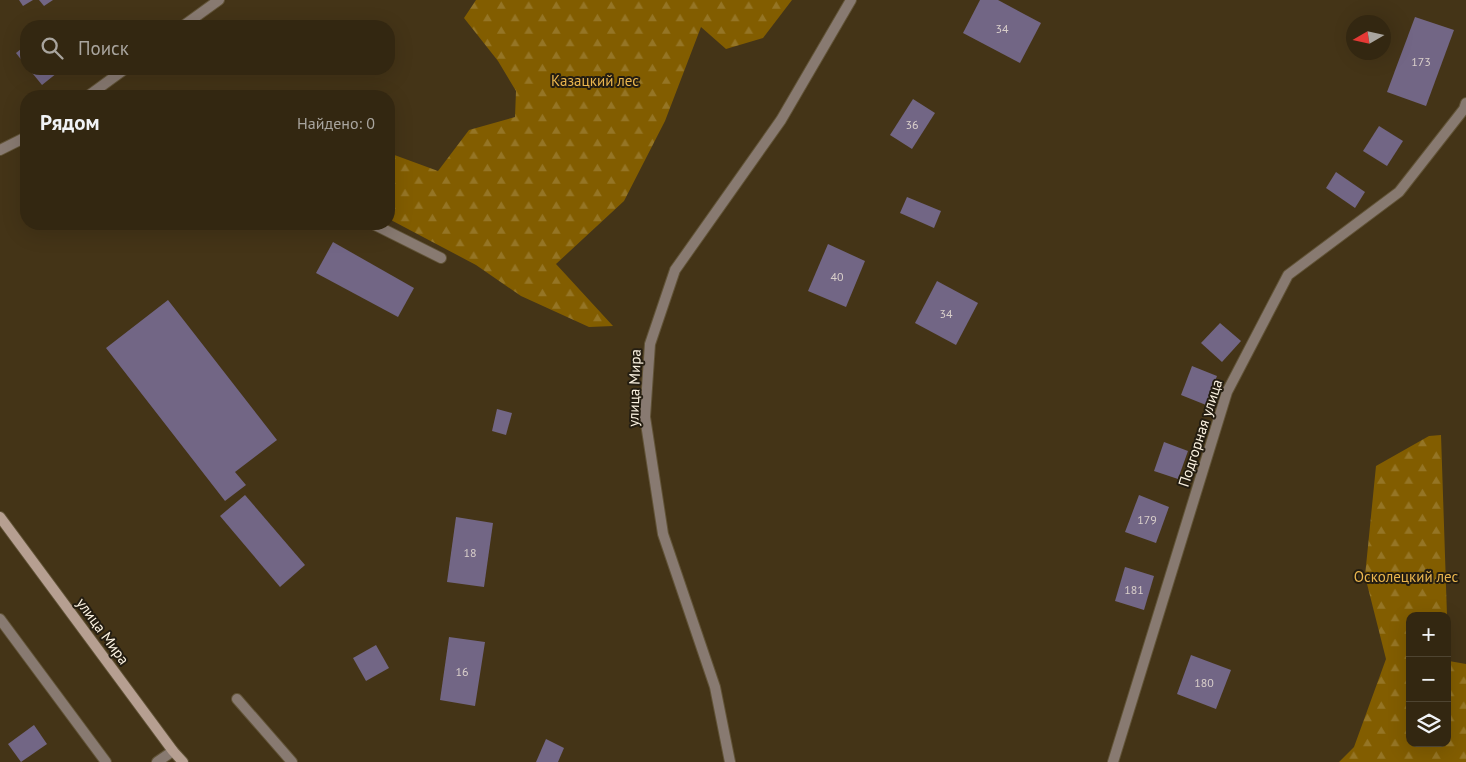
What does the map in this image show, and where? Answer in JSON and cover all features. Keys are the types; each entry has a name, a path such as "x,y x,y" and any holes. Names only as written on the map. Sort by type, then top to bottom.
{"main road":[{"name":"улица Мира","path":"0,517 172,751 183,762"}],"street":[{"path":"191,20 219,0"},
{"name":"улица Мира","path":"730,762 715,686 663,534 645,417 650,344 675,270 781,120 851,0"},
{"path":"96,90 117,75"},
{"name":"Подгорная улица","path":"1113,762 1228,392 1288,275 1399,192 1464,109 1466,103"},
{"path":"0,150 20,140"},
{"path":"385,230 441,258"},
{"path":"0,619 106,762"},
{"path":"237,700 292,762"},
{"path":"157,762 172,751"}],"green space":[{"name":"Казацкий лес","path":"476,0 792,0 763,38 726,49 701,27 665,121 624,201 556,264 613,326 589,327 521,296 476,265 395,222 395,155 438,171 469,130 515,117 516,91 498,61 464,18"},
{"name":"Осколецкий лес","path":"1441,435 1447,612 1406,612 1406,747 1451,747 1451,661 1466,664 1466,762 1339,762 1354,747 1386,659 1365,576 1376,466 1429,436"}],"building":[{"path":"19,0 33,0 23,6"},
{"path":"39,0 53,0 44,6"},
{"path":"980,0 998,0 1041,23 1020,63 963,33"},
{"path":"1415,17 1454,30 1426,106 1387,92"},
{"path":"20,50 20,58 16,53"},
{"path":"34,75 54,75 42,85"},
{"path":"913,99 935,113 912,149 890,135"},
{"path":"1379,126 1403,141 1387,166 1363,151"},
{"path":"1336,172 1365,192 1355,208 1326,188"},
{"path":"907,197 941,211 934,228 900,213"},
{"path":"333,242 414,288 398,317 316,273"},
{"path":"828,244 865,261 846,307 808,291"},
{"path":"937,281 978,303 956,345 915,323"},
{"path":"168,300 277,440 235,472 246,485 225,501 106,348"},
{"path":"1220,323 1241,341 1222,362 1201,343"},
{"path":"1192,366 1217,376 1206,405 1181,395"},
{"path":"497,409 512,413 506,435 492,431"},
{"path":"1164,442 1188,451 1178,479 1154,471"},
{"path":"245,495 305,565 280,587 220,516"},
{"path":"1139,495 1169,507 1156,543 1125,532"},
{"path":"456,517 493,523 484,587 447,582"},
{"path":"1125,567 1154,576 1144,610 1115,601"},
{"path":"449,637 485,642 475,706 440,700"},
{"path":"376,645 389,668 366,681 353,658"},
{"path":"1191,655 1231,670 1216,709 1177,694"},
{"path":"34,725 47,744 21,762 8,744"},
{"path":"546,739 564,748 558,762 536,762"}]}
